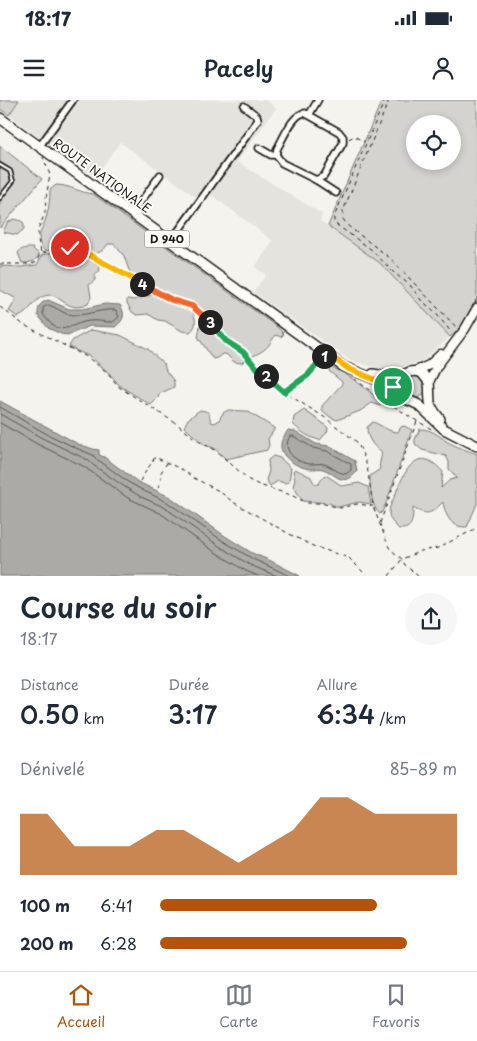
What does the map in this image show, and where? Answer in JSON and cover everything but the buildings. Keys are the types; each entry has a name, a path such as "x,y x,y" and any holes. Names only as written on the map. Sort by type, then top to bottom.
{"main road":[{"name":"ROUTE NATIONALE","path":"0,118 41,151 171,241 334,359"},
{"name":"D 940","path":"334,359 370,373 391,377 402,376"},
{"name":"D 940","path":"334,359 349,369 387,384 400,394"},
{"path":"455,435 434,412 428,393 429,382 423,374 416,371 408,372 402,376 399,386 400,394 413,402 441,426 455,435 477,446"},
{"path":"413,402 422,400 428,393"}],"street":[{"path":"41,151 73,100"},
{"path":"309,115 318,100"},
{"path":"171,241 258,120 257,116 244,106"},
{"path":"316,180 324,176 344,139 339,132 304,113 296,116 277,149 276,155 280,162 316,180 336,193"},
{"path":"259,148 270,155 276,155"},
{"path":"132,214 160,174"},
{"path":"429,382 436,366 460,336 477,308"},
{"path":"416,371 431,363 460,336"}],"lane":[{"path":"0,165 10,171 13,181 0,198"}],"path":[{"path":"385,100 334,217 334,223 372,250 393,272 410,285 421,300 460,336"},
{"path":"390,100 356,179 344,211 344,219 348,226 390,258 460,336"},
{"path":"344,139 351,139 354,136 366,143"},
{"path":"0,264 31,264 36,262 41,253 38,230 45,213 50,175 41,151"},
{"path":"41,253 60,248 70,248 86,253 172,300 192,306 214,325 226,341 243,352 254,365 284,392 324,417 357,442 362,450 367,466 373,506 390,549 418,576"},
{"path":"0,308 24,324 93,361 107,372 119,387 177,424 198,441 215,450 248,480 291,495 307,503 320,503 340,508 357,504 373,506"},
{"path":"284,392 308,375 326,353"},
{"path":"380,524 417,421"},
{"path":"140,481 149,470 149,466 155,457 168,462 293,536 313,546 349,558 367,576"},
{"path":"158,488 161,478 160,474 168,462"},
{"path":"389,576 402,559 421,551 438,548 477,528"}],"shaded area":[{"path":"0,100 19,100 9,115 0,109"},
{"path":"19,100 266,100 276,108 237,162 322,214 320,221 380,263 450,337 422,361 390,371 351,361 253,292 266,275 255,267 273,241 205,190 199,199 120,142 95,177 9,115"},
{"path":"382,100 477,100 477,315 450,337 380,263 328,226"},
{"path":"0,146 42,179 0,228"},
{"path":"56,185 93,194 277,327 284,334 281,337 276,335 266,348 249,358 242,349 227,341 199,308 173,299 131,276 124,256 114,244 108,244 98,253 86,252 67,246 60,246 45,251 41,247 39,238 48,211 50,190"},
{"path":"14,219 22,221 24,229 17,235 3,232 7,223"},
{"path":"32,248 39,254 38,257 32,262 22,263 19,251"},
{"path":"65,250 91,257 100,267 99,272 95,274 95,280 89,285 91,297 88,304 75,307 49,295 40,298 18,317 9,311 16,300 0,290 0,266 21,267 37,265 42,255"},
{"path":"154,294 191,309 195,321 193,330 190,332 182,331 148,314 137,315 132,312 127,303 127,299 134,300"},
{"path":"204,318 225,342 243,354 245,360 242,363 234,362 226,354 213,359 198,337 200,324"},
{"path":"91,330 120,335 148,349 164,364 166,371 174,381 174,387 159,394 158,398 151,405 120,386 91,357 69,346 73,340"},
{"path":"330,367 350,377 364,387 382,403 380,406 372,403 360,411 337,420 330,417 322,410 322,406 342,382 329,371"},
{"path":"411,376 419,376 426,383 426,391 419,398 411,398 404,391 404,383"},
{"path":"200,410 208,412 211,422 215,423 228,410 247,411 274,428 268,439 269,445 267,450 226,459 214,448 205,445 184,427 188,419"},
{"path":"304,410 328,428 320,440 305,434 293,424 294,417"},
{"path":"373,422 394,432 398,432 404,426 412,430 387,501 380,514 373,502 370,486 370,476 380,469 381,456 381,451 373,444 368,434 367,427"},
{"path":"420,429 431,431 453,445 477,454 477,504 467,527 461,527 450,520 445,512 443,502 436,509 426,513 413,508 412,520 407,528 399,529 391,520 389,512 391,504 405,473 415,462 427,460 435,464 443,472 441,488 450,480 457,478 449,469 449,462 446,456 422,450 415,444 415,439"},
{"path":"273,456 280,458 291,468 289,482 278,481 270,486 266,480 269,471 268,460"},
{"path":"295,469 311,477 316,484 319,484 326,475 342,486 359,483 368,487 371,504 359,502 338,507 329,503 303,501 293,486 295,480 293,471"}],"water":[{"path":"48,300 69,309 82,309 105,304 120,305 123,317 115,327 90,326 68,335 61,334 48,328 38,315 40,305"},
{"path":"0,401 78,444 99,450 99,455 138,482 170,497 252,553 300,576 0,576"},
{"path":"288,430 295,431 316,444 329,446 355,461 357,471 344,480 323,469 296,465 283,454 281,449 282,440"}],"route":[{"path":"70,248 86,253 172,300 192,306 201,312 228,343 243,352 254,365 284,392 312,372 326,353 349,369 393,387"}]}
